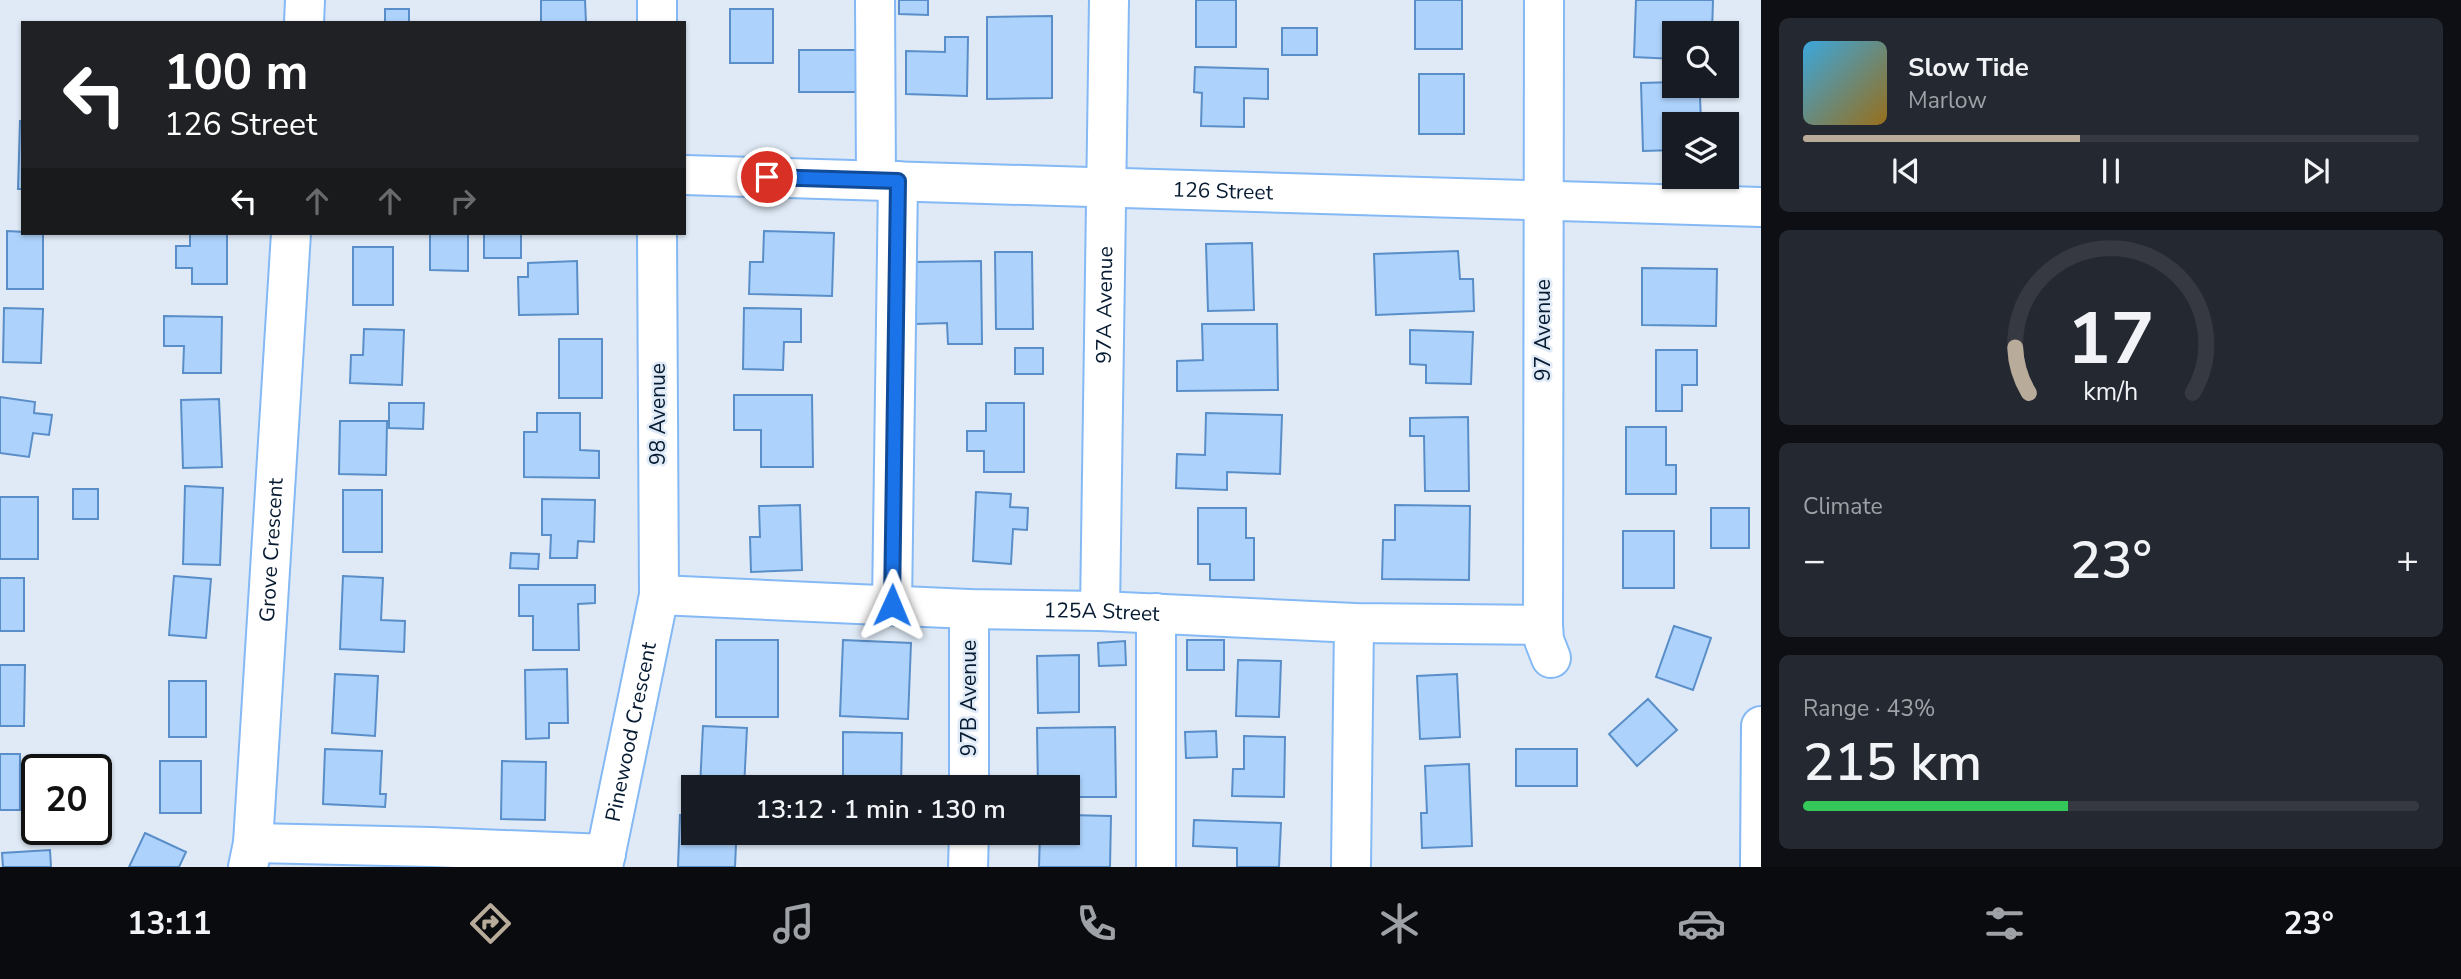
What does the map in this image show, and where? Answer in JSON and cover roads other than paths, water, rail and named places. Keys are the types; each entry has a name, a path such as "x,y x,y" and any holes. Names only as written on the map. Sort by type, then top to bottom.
{"street":[{"path":"304,21 305,0"},
{"path":"657,0 657,21"},
{"path":"875,0 887,180 892,605"},
{"name":"97A Avenue","path":"1100,611 1109,0"},
{"name":"97 Avenue","path":"1544,0 1547,641"},
{"name":"126 Street","path":"686,175 1761,207"},
{"name":"Grove Crescent","path":"250,855 291,235"},
{"name":"98 Avenue","path":"657,235 659,595"},
{"name":"125A Street","path":"659,595 1354,623 1547,641"},
{"name":"Pinewood Crescent","path":"605,861 659,595"},
{"name":"97B Avenue","path":"969,608 969,775"},
{"path":"1156,613 1156,867"},
{"path":"1351,867 1354,623"},
{"path":"1760,867 1761,726"},
{"path":"968,845 968,867"},
{"path":"250,855 605,861"}]}
